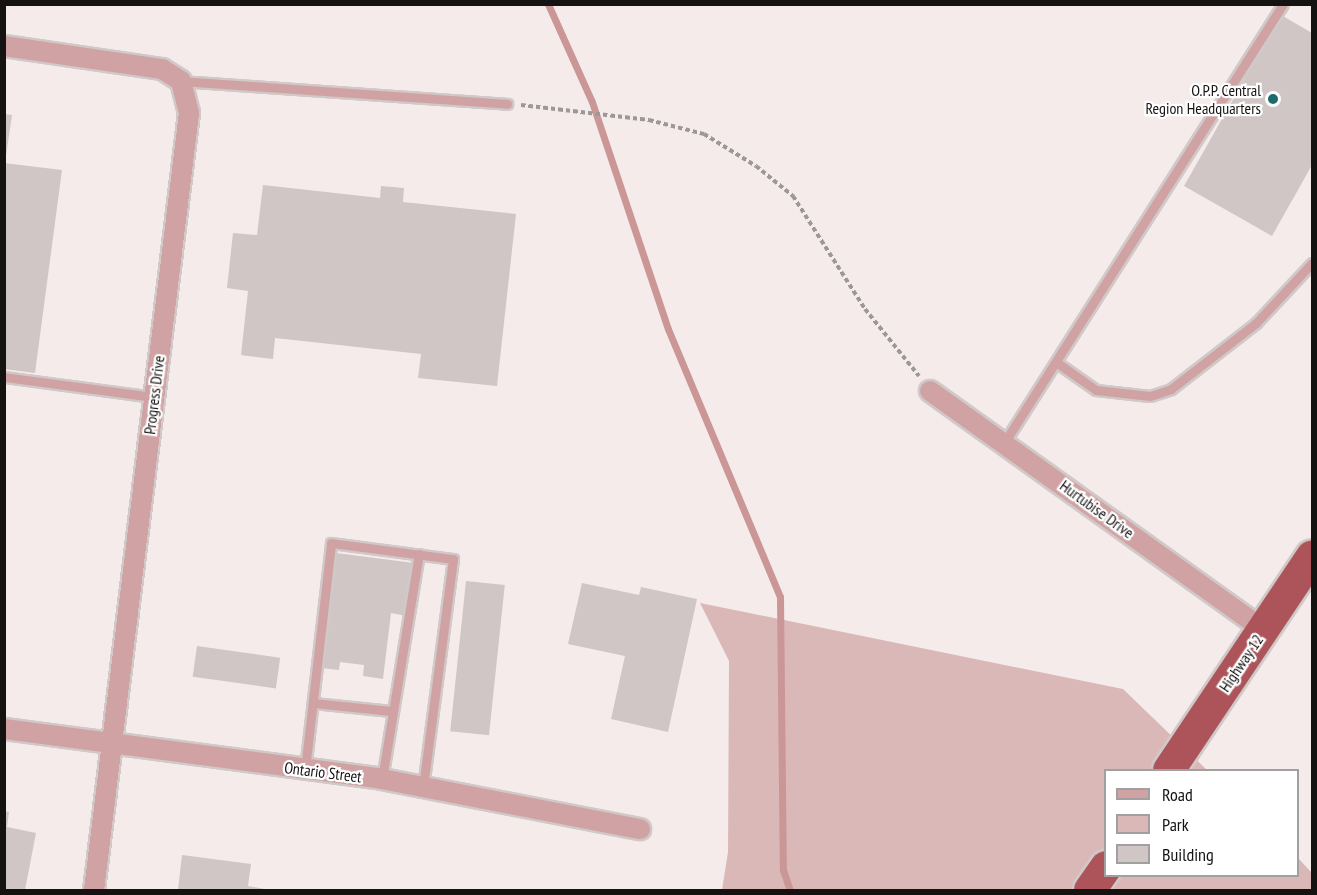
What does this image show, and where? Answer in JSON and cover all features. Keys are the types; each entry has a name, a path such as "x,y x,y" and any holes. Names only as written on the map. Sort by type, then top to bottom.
{"highway":[{"name":"Highway 12","path":"1171,769 1312,556"},
{"path":"1090,891 1104,870"}],"street":[{"path":"4,46 162,69 181,81"},
{"name":"Progress Drive","path":"94,891 110,745 189,113 181,81"},
{"name":"Hurtubise Drive","path":"930,391 1263,629"},
{"name":"Ontario Street","path":"4,729 110,745 382,779 640,829"}],"lane":[{"path":"1004,443 1283,4"},
{"path":"181,81 507,104"},
{"path":"1056,362 1096,390 1150,396 1171,389 1256,323 1312,263"},
{"path":"4,377 153,397"},
{"path":"305,770 331,543 419,554 453,559 423,787"},
{"path":"382,779 419,554"},
{"path":"313,703 392,711"}],"path":[{"path":"507,104 634,119 704,134 793,196 866,309 930,391"}],"green space":[{"path":"700,603 1123,689 1206,769 1104,769 1104,877 1299,877 1299,859 1312,873 1312,890 722,890 728,852 729,661"}],"building":[{"name":"O.P.P. Central Region Headquarters","path":"1281,15 1312,33 1312,165 1272,236 1184,186"},
{"path":"4,114 12,115 6,156 4,156"},
{"path":"4,163 62,170 35,373 4,369"},
{"path":"263,185 380,198 381,186 404,188 403,202 516,214 497,386 418,378 421,354 275,338 273,359 241,355 248,291 227,288 233,233 257,235"},
{"path":"336,553 414,563 407,616 391,613 383,679 363,676 364,665 340,662 339,670 321,668"},
{"path":"466,581 505,585 489,735 450,731"},
{"path":"582,583 639,595 641,587 697,599 668,732 611,719 625,656 568,644"},
{"path":"197,646 280,658 276,688 193,677"},
{"path":"4,811 9,812 7,827 36,833 25,890 4,890"},
{"path":"182,855 251,864 248,886 270,890 178,890"}],"waterway":[{"path":"548,4 592,102 668,329 780,597 783,870 790,890"}],"place":[{"name":"O.P.P. Central Region Headquarters","path":"1273,99"}]}
